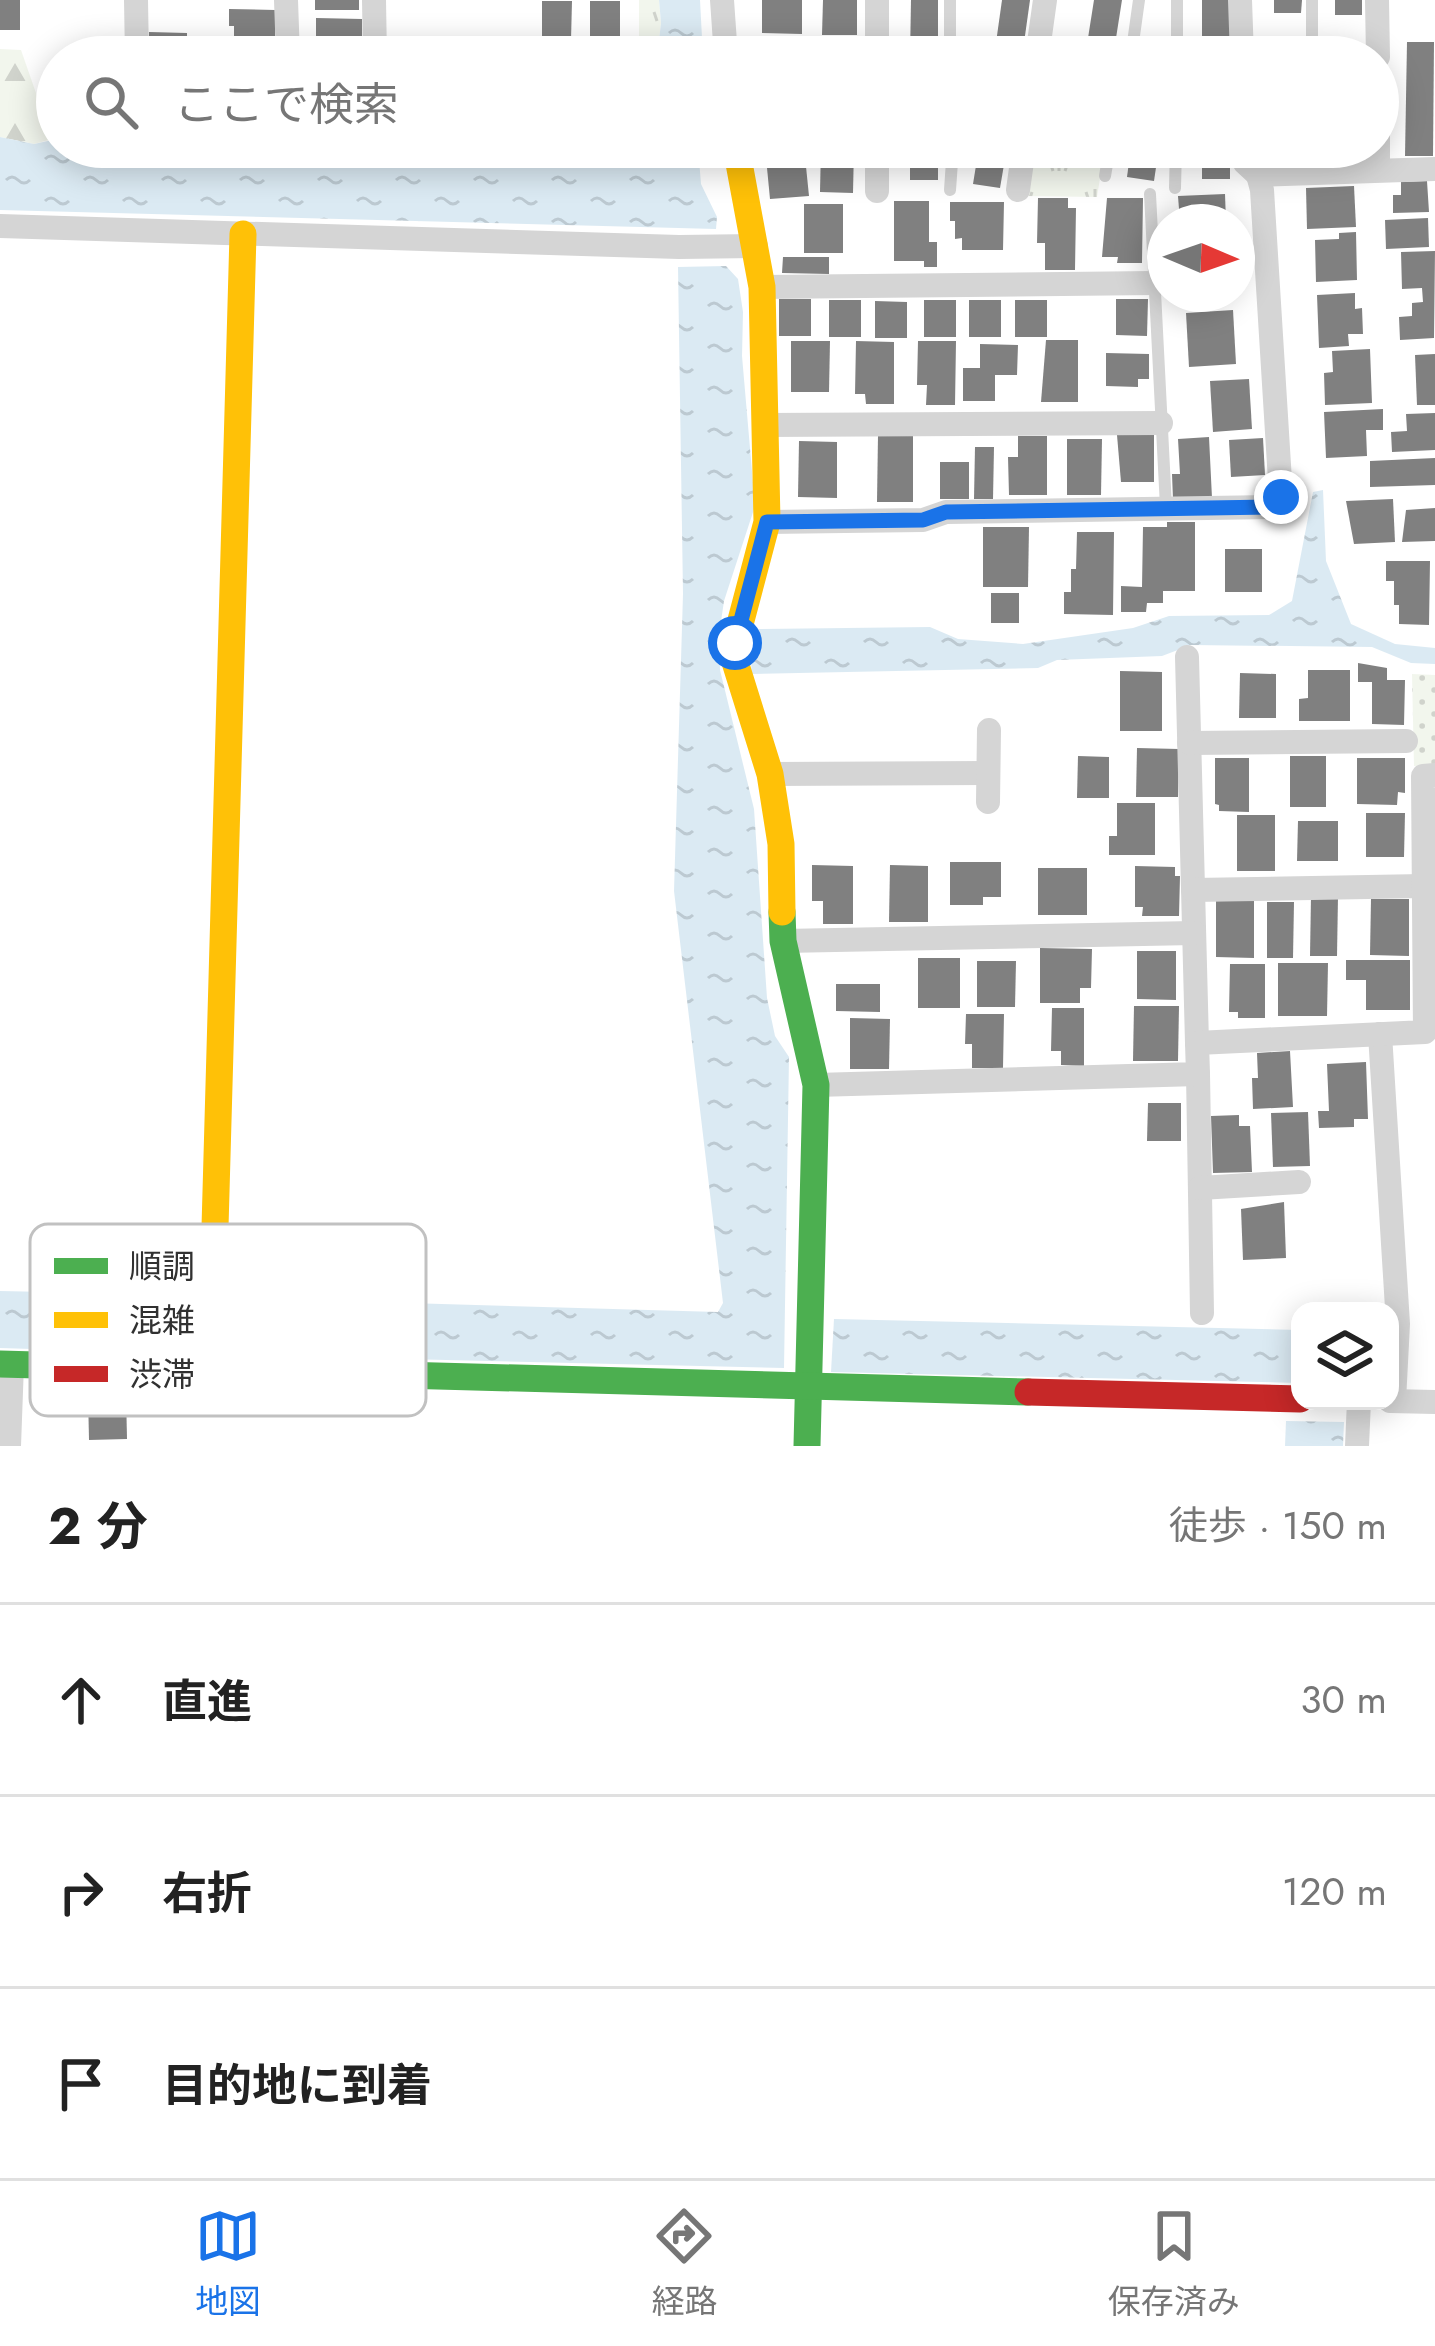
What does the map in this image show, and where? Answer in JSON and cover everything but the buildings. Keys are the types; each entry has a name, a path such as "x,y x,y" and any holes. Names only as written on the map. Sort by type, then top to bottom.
{"street":[{"path":"136,0 137,36"},
{"path":"286,0 287,36"},
{"path":"374,0 375,36"},
{"path":"722,0 725,36"},
{"path":"877,36 878,0"},
{"path":"1039,36 1045,0"},
{"path":"1240,0 1241,36"},
{"path":"1377,0 1378,36"},
{"path":"740,168 762,287 767,522 735,653 770,774 781,844 783,941 816,1085 807,1446"},
{"path":"877,168 877,190"},
{"path":"1018,190 1021,168"},
{"path":"767,522 923,520 946,512 1271,507 1281,497 1262,190 1250,168"},
{"path":"1258,175 1283,168"},
{"path":"1365,168 1435,169"},
{"path":"0,226 756,246"},
{"path":"215,1224 243,234"},
{"path":"762,287 1147,283"},
{"path":"764,425 1161,423"},
{"path":"1186,657 1202,1313"},
{"path":"988,802 989,730"},
{"path":"1189,743 1406,741"},
{"path":"770,774 988,773"},
{"path":"1197,1043 1425,1033 1423,776 1435,776"},
{"path":"1193,890 1424,886"},
{"path":"783,941 1194,933"},
{"path":"1380,1034 1397,1302"},
{"path":"816,1085 1198,1074"},
{"path":"1200,1188 1299,1182"},
{"path":"6,1364 9,1446"},
{"path":"426,1375 1291,1399"},
{"path":"1399,1401 1435,1402"},
{"path":"1357,1446 1359,1410"}],"lane":[{"path":"950,0 950,36"},
{"path":"1134,36 1139,0"},
{"path":"1177,0 1177,36"},
{"path":"1312,0 1312,36"},
{"path":"950,190 952,168"},
{"path":"1105,176 1106,168"},
{"path":"1175,168 1175,188"},
{"path":"1150,194 1151,204"},
{"path":"1156,312 1166,509"}],"green space":[{"path":"639,0 659,0 659,36 639,36"},
{"path":"0,49 21,50 36,93 36,143 0,137"},
{"path":"1030,168 1102,168 1097,197 1026,196"},
{"path":"1412,674 1435,675 1435,765 1414,766"}],"water":[{"path":"659,0 700,0 702,36 659,36"},
{"path":"0,137 36,144 36,168 700,168 701,184 717,217 716,229 0,210"},
{"path":"726,266 738,279 743,312 742,356 755,506 724,601 720,670 754,809 767,998 775,1036 789,1057 784,1368 426,1360 426,1304 718,1312 723,1303 674,891 683,594 678,267"},
{"path":"1323,490 1326,561 1351,624 1395,644 1435,648 1435,664 1411,663 1372,647 1191,645 1162,656 1057,660 1038,668 751,674 753,629 930,627 958,639 1023,644 1133,628 1169,616 1269,615 1292,601 1313,492"},
{"path":"0,1291 30,1292 30,1349 0,1348"},
{"path":"834,1319 1291,1330 1291,1383 831,1372"},
{"path":"1286,1421 1344,1422 1343,1446 1285,1446"}],"traffic: fast":[{"path":"782,912 783,941 816,1085 807,1446"},
{"path":"0,1364 30,1365"},
{"path":"426,1376 1028,1392"}],"traffic: slow":[{"path":"740,168 762,287 767,522 735,643 735,662 770,774 781,844 782,912"},
{"path":"215,1224 243,234"}],"traffic: jam":[{"path":"1028,1392 1291,1399"}],"route":[{"path":"735,643 767,522 923,520 946,512 1271,507 1281,497"}]}
